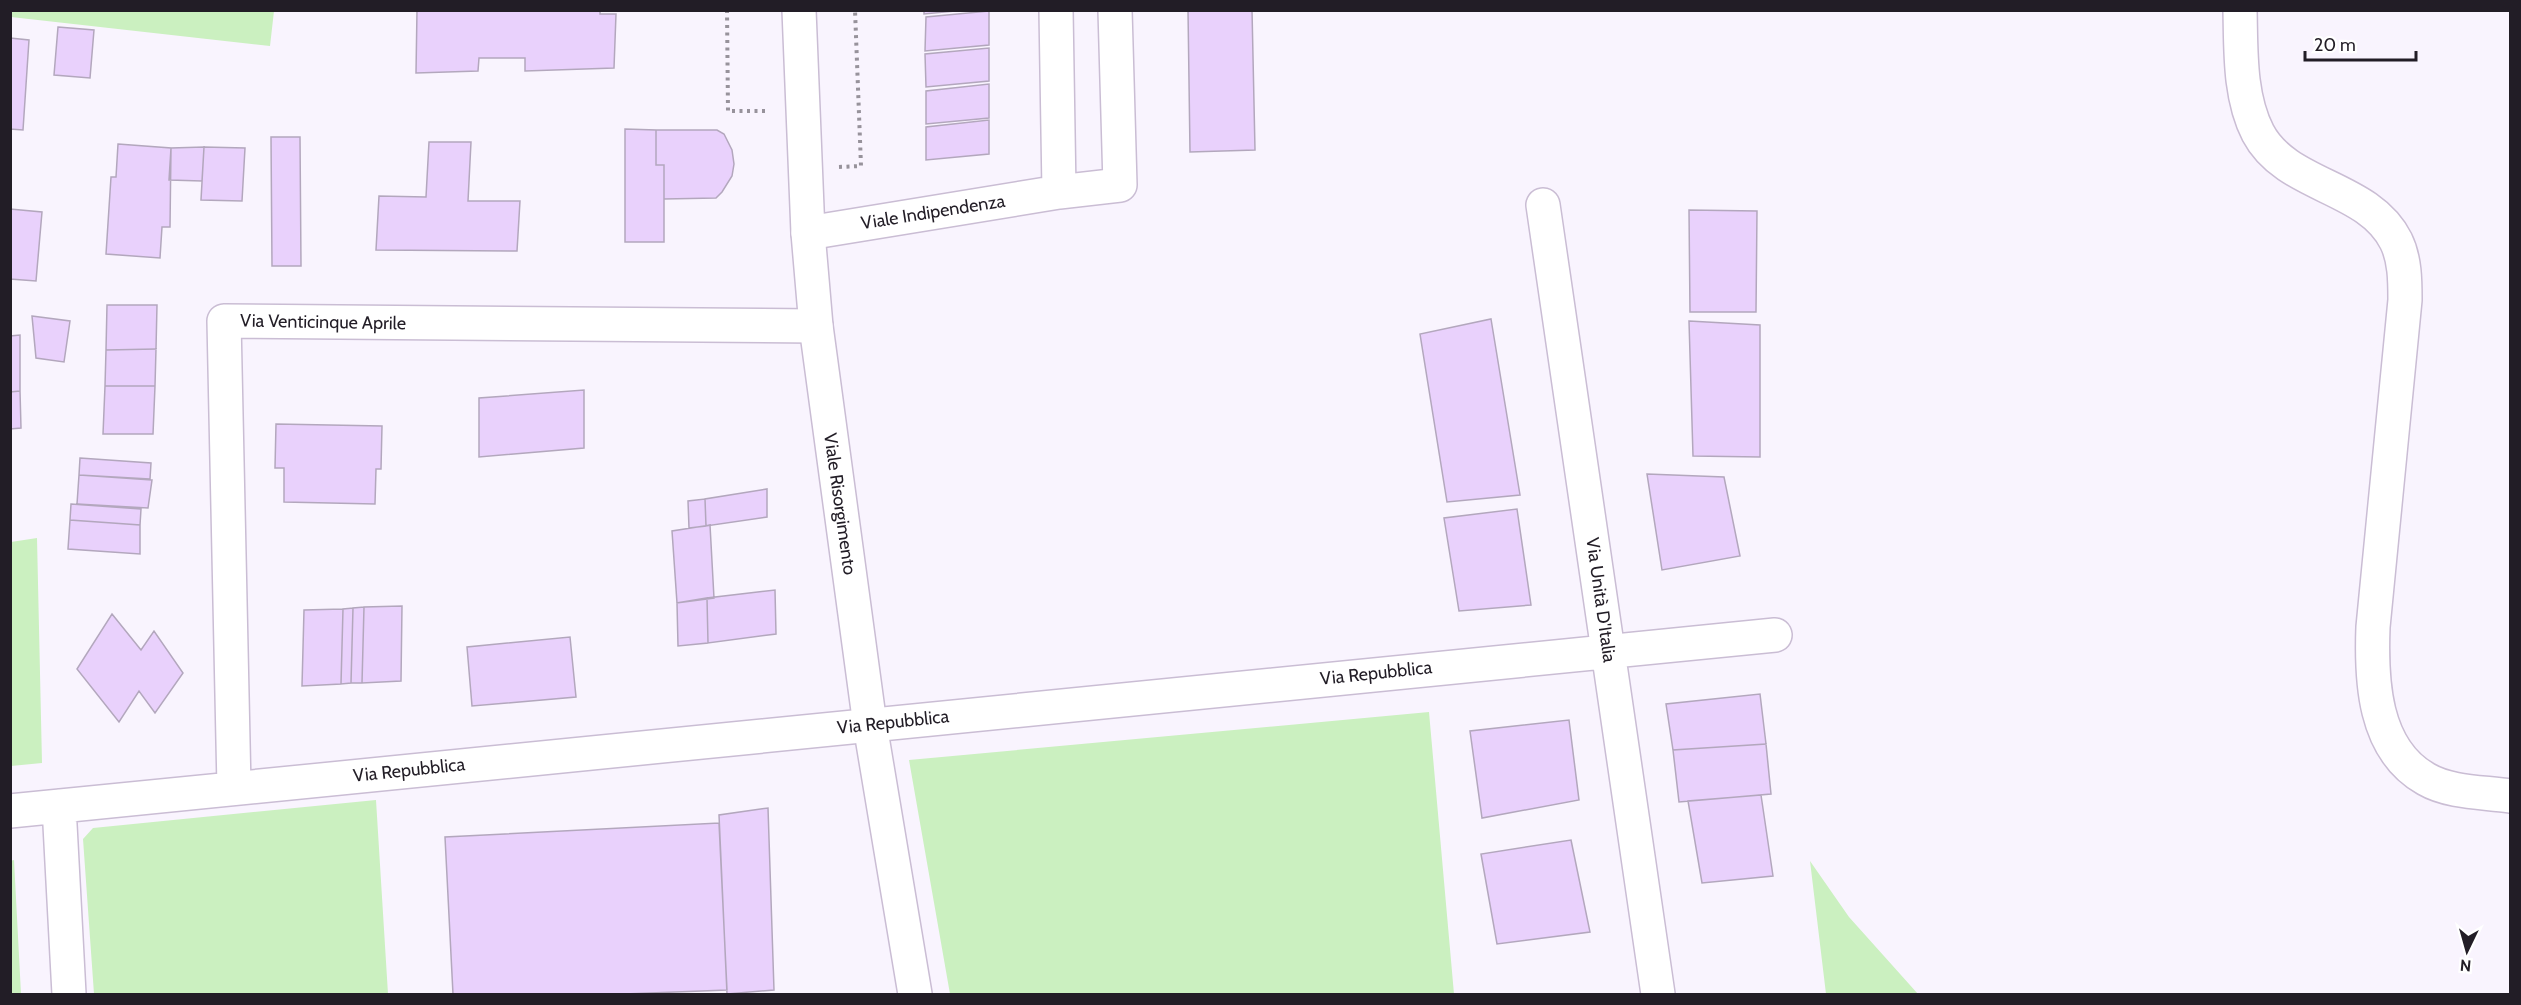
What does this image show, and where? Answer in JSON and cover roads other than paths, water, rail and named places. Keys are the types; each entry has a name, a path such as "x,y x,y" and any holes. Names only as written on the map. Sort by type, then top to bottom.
{"street":[{"name":"Viale Risorgimento","path":"799,10 808,233 816,326 870,725 915,994"},
{"path":"1056,10 1059,192"},
{"name":"Viale Indipendenza","path":"808,233 1059,192 1120,185 1115,10"},
{"path":"2240,10 2241,56 2247,103 2258,133 2279,159 2363,207 2383,224 2397,242 2404,271 2405,300 2373,627 2371,671 2378,710 2391,742 2405,761 2425,779 2450,788 2511,796"},
{"name":"Via Unità D'Italia","path":"1543,206 1658,994"},
{"name":"Via Venticinque Aprile","path":"234,788 224,321 816,326"},
{"name":"Via Repubblica","path":"10,811 1776,635"},
{"path":"59,806 69,994"}]}
